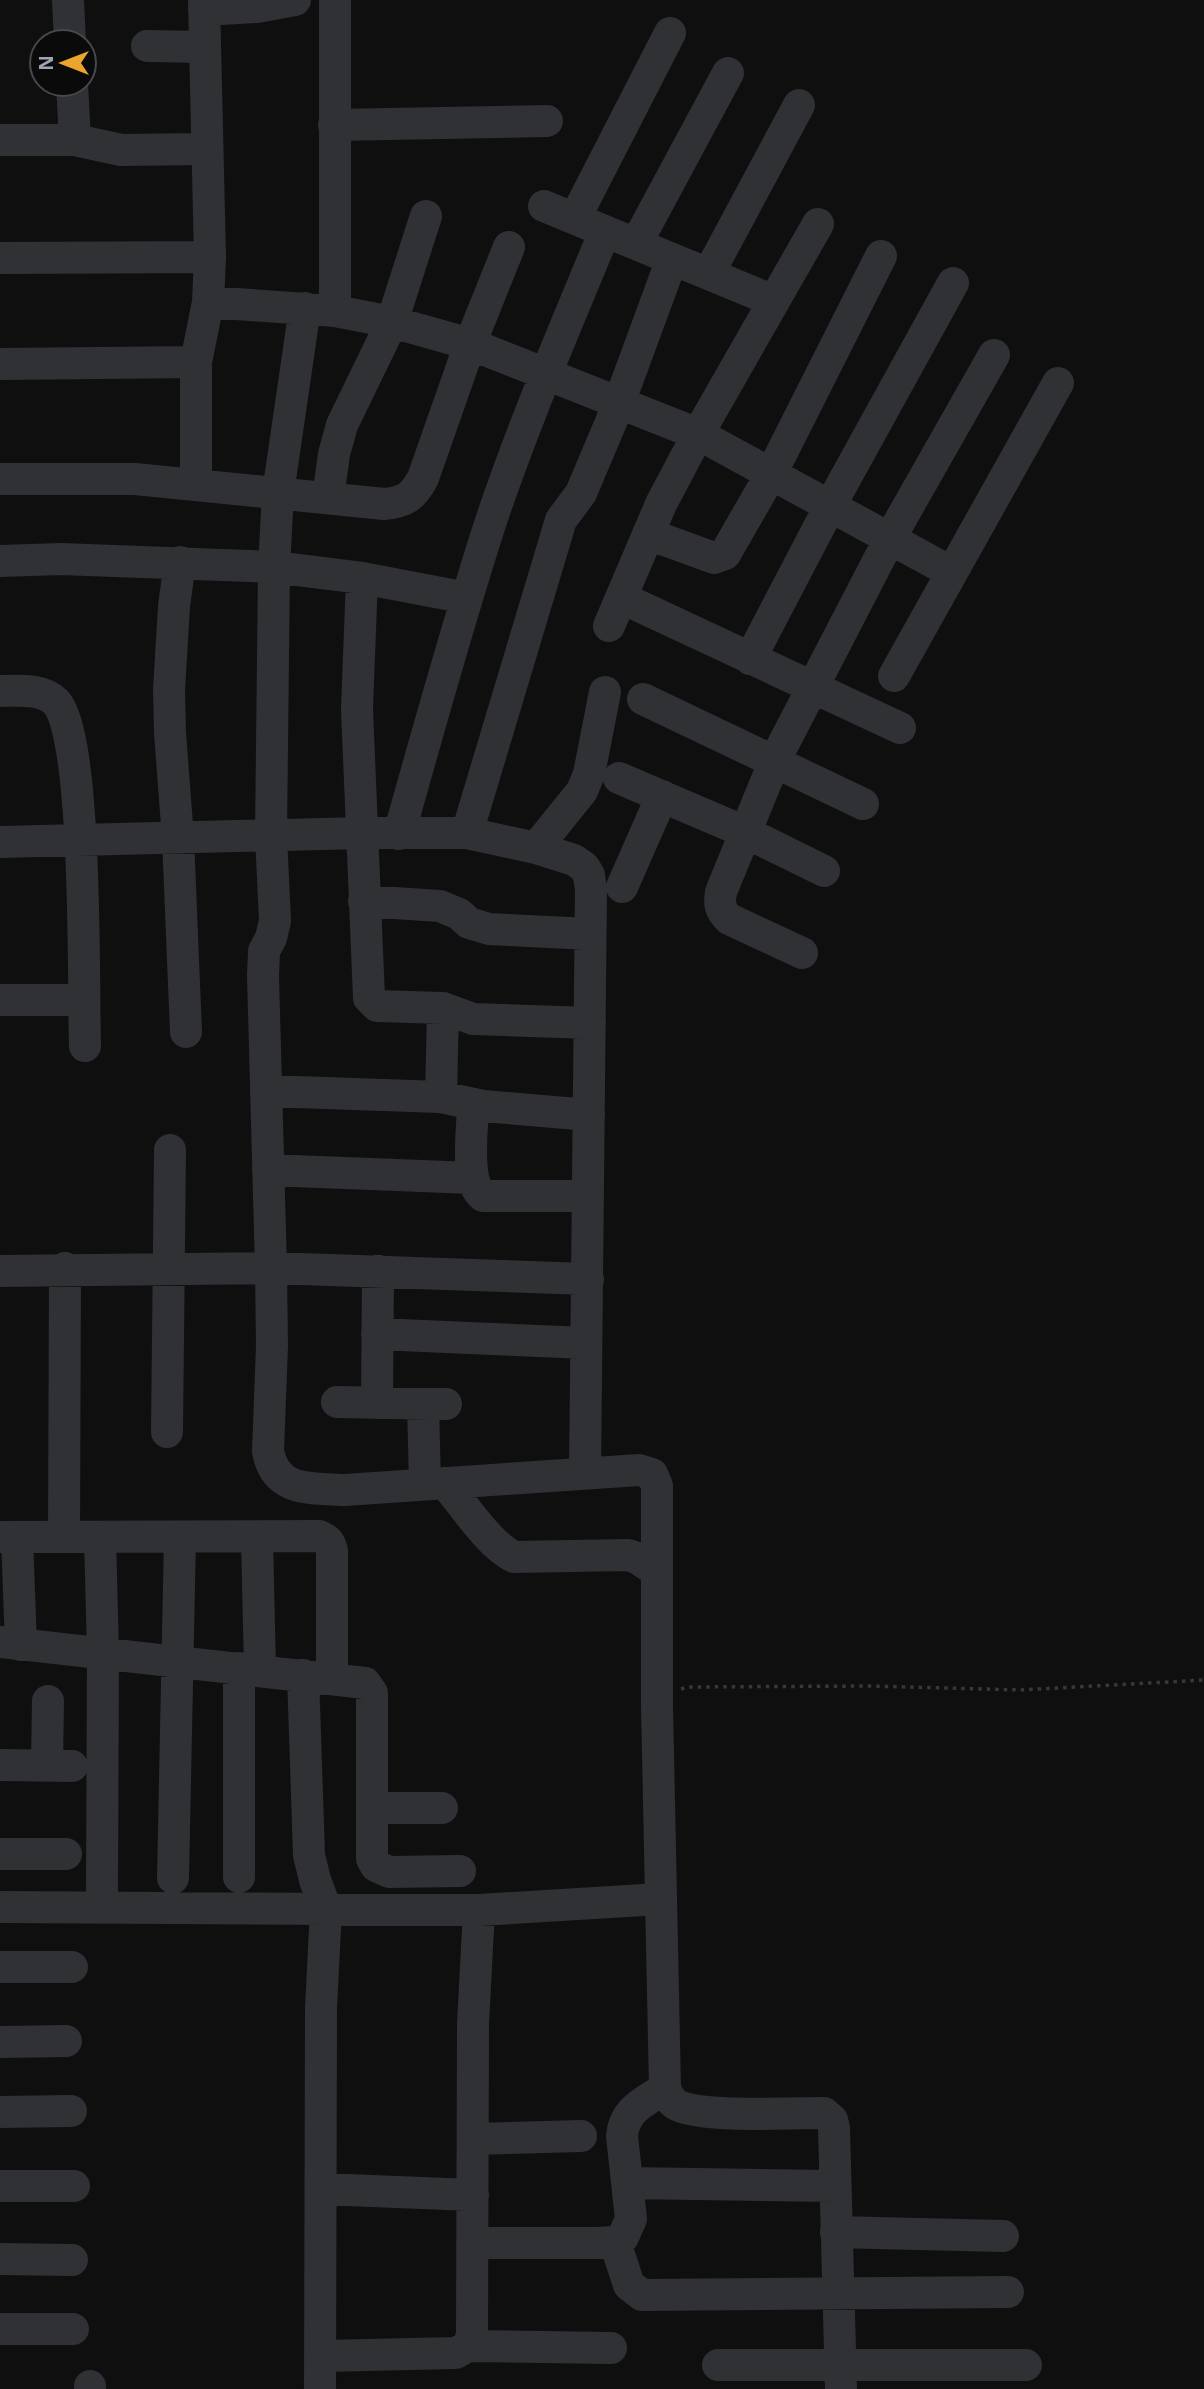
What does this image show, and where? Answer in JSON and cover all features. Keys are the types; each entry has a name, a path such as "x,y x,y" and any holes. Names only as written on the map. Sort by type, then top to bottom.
{"street":[{"path":"68,0 69,28"},
{"path":"196,484 196,362 208,302 210,257 204,5 257,7 295,0"},
{"path":"335,0 334,125 320,309 278,493 274,567 271,836 275,921 264,951 262,976 272,1346 268,1451 271,1465 277,1475 300,1486 319,1489 345,1490 639,1470 652,1474 657,1486 657,1706 665,2088 675,2104 689,2109 709,2112 824,2113 832,2120 840,2376"},
{"path":"575,218 670,33"},
{"path":"147,46 205,47"},
{"path":"636,244 728,72"},
{"path":"73,98 75,140"},
{"path":"709,273 799,105"},
{"path":"334,125 547,121"},
{"path":"0,140 75,140 121,150 206,149"},
{"path":"544,206 774,301"},
{"path":"328,498 334,454 342,425 392,322 426,216"},
{"path":"609,626 648,534 698,434 818,224"},
{"path":"399,834 492,517 546,374 605,231"},
{"path":"0,479 135,479 384,503 404,501 411,496 423,478 470,344 509,247"},
{"path":"648,534 714,558 725,554 771,474 881,256"},
{"path":"0,258 210,257"},
{"path":"467,834 561,520 580,493 619,403 672,258"},
{"path":"750,659 830,506 953,283"},
{"path":"208,302 320,309 392,322 470,344 698,434 951,572"},
{"path":"802,953 729,919 719,904 721,892 775,761 812,688 889,540 994,355"},
{"path":"0,364 196,362"},
{"path":"894,676 1058,383"},
{"path":"0,561 61,559 274,567 362,578 467,598"},
{"path":"180,562 174,606 169,691 186,1032"},
{"path":"362,578 357,709 368,994 372,1003 383,1007 443,1008 472,1019 590,1023"},
{"path":"622,598 900,729"},
{"path":"0,691 41,693 53,699 64,715 74,761 80,840 85,1046"},
{"path":"536,848 582,791 589,774 605,692"},
{"path":"643,699 863,804"},
{"path":"619,778 745,832 824,871"},
{"path":"622,887 662,796"},
{"path":"0,842 361,833 467,834 536,848 574,860 584,867 589,875 591,890 585,1473"},
{"path":"364,901 440,906 452,910 469,923 489,929 590,934"},
{"path":"0,1000 84,1000"},
{"path":"442,1097 443,1008"},
{"path":"266,1091 442,1097 473,1104 589,1115"},
{"path":"473,1104 472,1178 478,1192 483,1196 588,1196"},
{"path":"167,1432 170,1150"},
{"path":"268,1170 472,1178"},
{"path":"64,1537 65,1268"},
{"path":"0,1270 271,1268 587,1279"},
{"path":"377,1271 377,1403"},
{"path":"377,1335 586,1343"},
{"path":"337,1402 435,1404 435,1484 507,1554 514,1557 628,1555 657,1571"},
{"path":"320,2389 321,2008 326,1909 309,1855 317,1676 331,1544 319,1536 9,1537 10,1644 317,1676 365,1683 372,1692 372,1858 382,1870 389,1872 460,1871"},
{"path":"100,1537 103,1894"},
{"path":"173,1878 180,1537"},
{"path":"239,1877 257,1537"},
{"path":"0,1765 59,1766 48,1701"},
{"path":"372,1808 442,1808"},
{"path":"0,1854 66,1854"},
{"path":"0,1907 479,1910 660,1899"},
{"path":"468,2346 472,2336 473,2024 479,1910"},
{"path":"0,1967 72,1967"},
{"path":"0,2042 66,2041"},
{"path":"472,2243 615,2242 623,2238 631,2219 623,2124 628,2114 665,2088"},
{"path":"0,2112 71,2111"},
{"path":"474,2139 581,2136"},
{"path":"627,2183 835,2186"},
{"path":"0,2186 74,2186"},
{"path":"321,2189 472,2195"},
{"path":"836,2232 1003,2236"},
{"path":"615,2242 629,2285 642,2295 1008,2292"},
{"path":"0,2259 72,2260"},
{"path":"0,2329 73,2329"},
{"path":"322,2356 456,2353 468,2346 611,2348"},
{"path":"718,2365 840,2376 993,2377 1026,2365"}],"path":[{"path":"657,1706 675,1691 688,1687 870,1686 1021,1690 1204,1680"}]}
